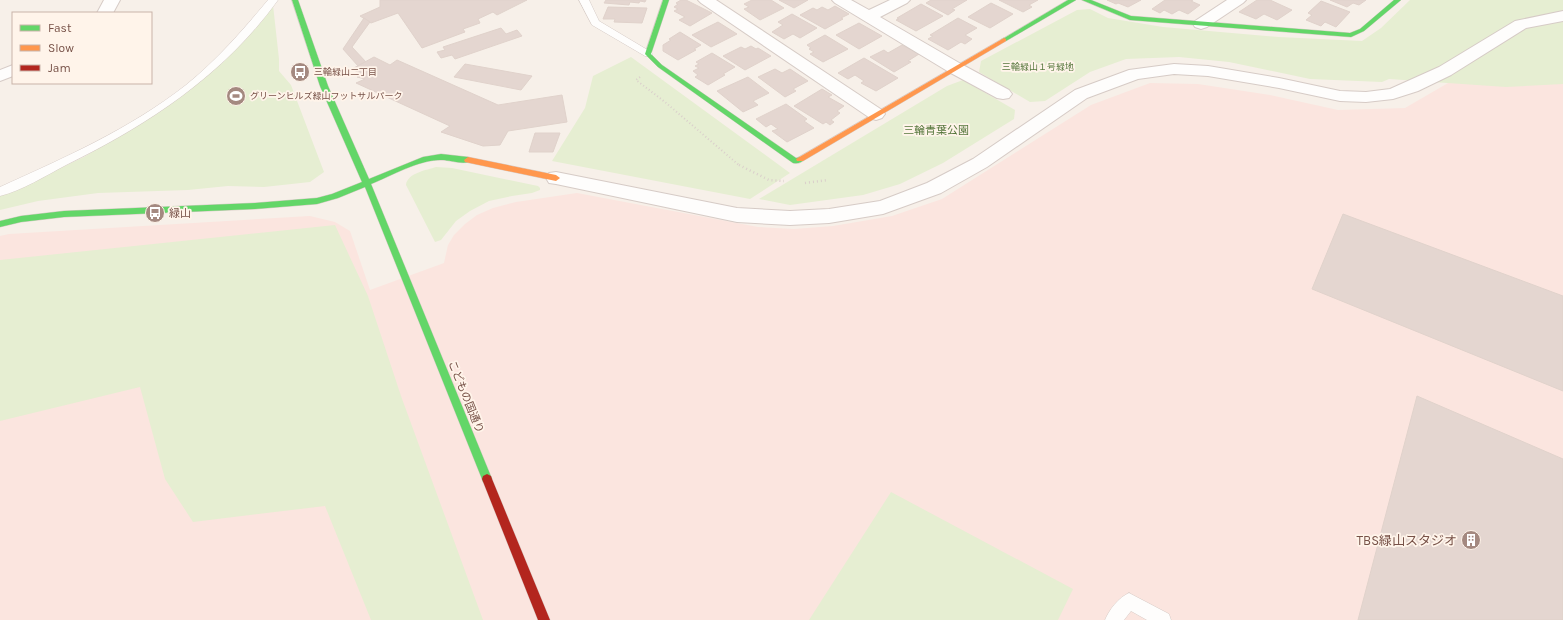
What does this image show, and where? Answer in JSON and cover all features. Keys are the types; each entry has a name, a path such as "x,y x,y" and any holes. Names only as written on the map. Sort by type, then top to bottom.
{"street":[{"path":"106,12 112,0"},
{"name":"こどもの国通り","path":"295,0 324,86 367,183 544,620"},
{"path":"666,0 648,54 660,66 796,161 1073,0"},
{"path":"706,0 876,114"},
{"path":"840,0 955,68 1003,94"},
{"path":"868,17 902,0"},
{"path":"1085,0 1130,18 1351,35 1362,30 1398,0"},
{"path":"1201,24 1238,0"},
{"path":"0,224 20,218 64,214 317,201 335,196 423,160 441,157 458,158 737,215 790,218 829,216 883,207 934,188 980,163 1081,94 1135,74 1174,69 1208,71 1340,96 1366,97 1393,94 1445,71 1521,24 1563,16"},
{"path":"0,76 12,70"}],"lane":[{"path":"0,192 65,163 125,129 175,98 212,68 274,0"},
{"path":"584,0 595,23 648,54"},
{"path":"1113,620 1129,601"},
{"path":"1126,620 1129,601"},
{"path":"1129,601 1163,620"}],"shaded area":[{"path":"1563,26 1563,620 0,620 0,236 9,234 310,216 335,222 350,231 370,290 444,263 448,245 454,235 465,224 477,215 493,208 516,202 577,193 758,227 794,229 833,226 892,216 942,199 1091,105 1150,83 1198,84 1270,95 1338,110 1405,108 1536,32"}],"green space":[{"name":"三輪緑山１号緑地","path":"1410,0 1563,0 1563,84 1506,87 1389,79 1382,82 1310,79 1229,62 1179,57 1126,59 1090,72 1045,101 1030,102 979,72 981,61 1077,10 1090,9 1108,18 1163,27 1279,37 1362,41 1381,28"},
{"name":"グリーンヒルズ緑山フットサルパーク","path":"273,5 279,71 291,85 324,172 310,182 264,187 228,186 188,190 98,193 38,201 0,210 0,196 84,157 163,108"},
{"path":"631,57 790,173 750,199 552,161 585,108 593,76"},
{"name":"三輪青葉公園","path":"963,80 1015,110 1014,119 943,163 900,184 863,195 790,205 759,199 947,86"},
{"path":"436,167 452,168 538,186 540,190 532,193 489,201 470,211 456,221 441,240 435,242 406,185 407,181 414,175"},
{"path":"335,225 368,296 401,396 483,620 371,620 325,506 193,522 165,479 140,387 0,421 0,260"},
{"path":"891,492 1073,589 1058,620 809,620"}],"building":[{"path":"380,0 527,0 497,15 493,12 478,19 480,23 463,29 465,32 422,48 398,13 371,23 360,16 380,7"},
{"path":"606,0 646,0 645,2 640,1 639,3 630,2 629,5 604,3"},
{"path":"681,0 686,0 712,13 690,26 679,20 685,17 674,11 678,9 674,7 678,4 676,3"},
{"path":"752,0 771,0 784,8 760,20 744,9 749,7 744,4"},
{"path":"779,0 808,0 794,8"},
{"path":"931,0 967,0 952,9 955,10 948,15 926,3"},
{"path":"999,0 1038,0 1029,5 1032,7 1023,12"},
{"path":"1107,0 1141,0 1128,7"},
{"path":"1165,0 1193,0 1191,1 1200,5 1188,14 1179,10 1172,14 1164,10 1160,13 1152,9"},
{"path":"1257,0 1270,0 1292,10 1277,20 1264,14 1256,19 1239,12"},
{"path":"1330,0 1366,0 1359,5 1353,3 1347,7"},
{"path":"1321,1 1350,12 1336,27 1325,22 1321,26 1306,20 1312,15 1308,13"},
{"path":"991,3 1013,14 990,28 968,17"},
{"path":"921,4 943,16 916,31 896,20 899,19 897,18"},
{"path":"835,6 849,14 825,29 800,15 813,8 817,10 822,7 828,10"},
{"path":"608,7 647,8 642,23 614,22 615,19 603,19"},
{"path":"792,14 817,28 800,38 793,34 784,39 772,32 783,25 778,22"},
{"path":"364,18 370,22 352,47 366,62 358,66 343,49"},
{"path":"958,18 977,28 965,35 972,39 965,44 961,42 948,50 928,39 933,36 930,35"},
{"path":"718,22 737,34 711,47 692,35"},
{"path":"859,23 882,36 859,49 836,35"},
{"path":"501,28 506,34 517,30 522,36 455,59 452,55 441,58 437,52 445,50 443,47"},
{"path":"680,32 701,45 694,49 696,50 678,60 663,51 663,45"},
{"path":"825,35 848,49 823,62 810,54 814,52 809,49 811,48 807,45"},
{"path":"902,45 919,54 908,61 911,62 894,72 870,57 884,50 888,53"},
{"path":"751,46 756,49 758,48 771,56 745,70 723,56 741,47 745,49"},
{"path":"712,53 735,67 708,85 695,77 698,75 693,71 699,68 695,66 699,64 696,62"},
{"path":"374,57 390,65 397,60 498,105 562,95 567,122 508,131 500,145 483,146 441,132 450,126 356,83 365,79 357,77 361,74 352,69"},
{"path":"864,58 898,78 876,91 861,83 864,81 855,75 848,79 838,73"},
{"path":"465,64 532,76 521,90 454,77"},
{"path":"775,69 782,73 790,69 808,81 793,89 796,91 785,97 758,77"},
{"path":"748,77 769,93 753,101 758,105 743,112 717,91"},
{"path":"822,89 832,95 828,97 844,106 837,111 840,113 831,120 834,122 830,125 826,122 823,124 794,106"},
{"path":"786,104 807,119 804,121 814,128 787,142 772,131 778,129 771,124 766,127 756,119"},
{"path":"535,133 560,133 553,152 529,152"},
{"path":"1343,214 1563,296 1563,391 1312,289"},
{"name":"TBS緑山スタジオ","path":"1417,396 1563,459 1563,620 1358,620"}],"traffic: fast":[{"path":"295,0 324,86 367,183 487,479"},
{"path":"666,0 648,54 660,66 796,161 800,159"},
{"path":"1004,40 1073,0"},
{"path":"1085,0 1130,18 1351,35 1362,30 1398,0"},
{"path":"0,224 21,219 64,214 255,206 317,201 335,196 423,160 441,157 468,160"}],"traffic: slow":[{"path":"800,159 1004,40"},
{"path":"468,160 556,178"}],"traffic: jam":[{"path":"487,479 544,620"}],"place":[{"name":"三輪緑山二丁目","path":"300,72"},
{"name":"グリーンヒルズ緑山フットサルパーク","path":"236,96"},
{"name":"緑山","path":"155,213"},
{"name":"TBS緑山スタジオ","path":"1471,540"}]}
